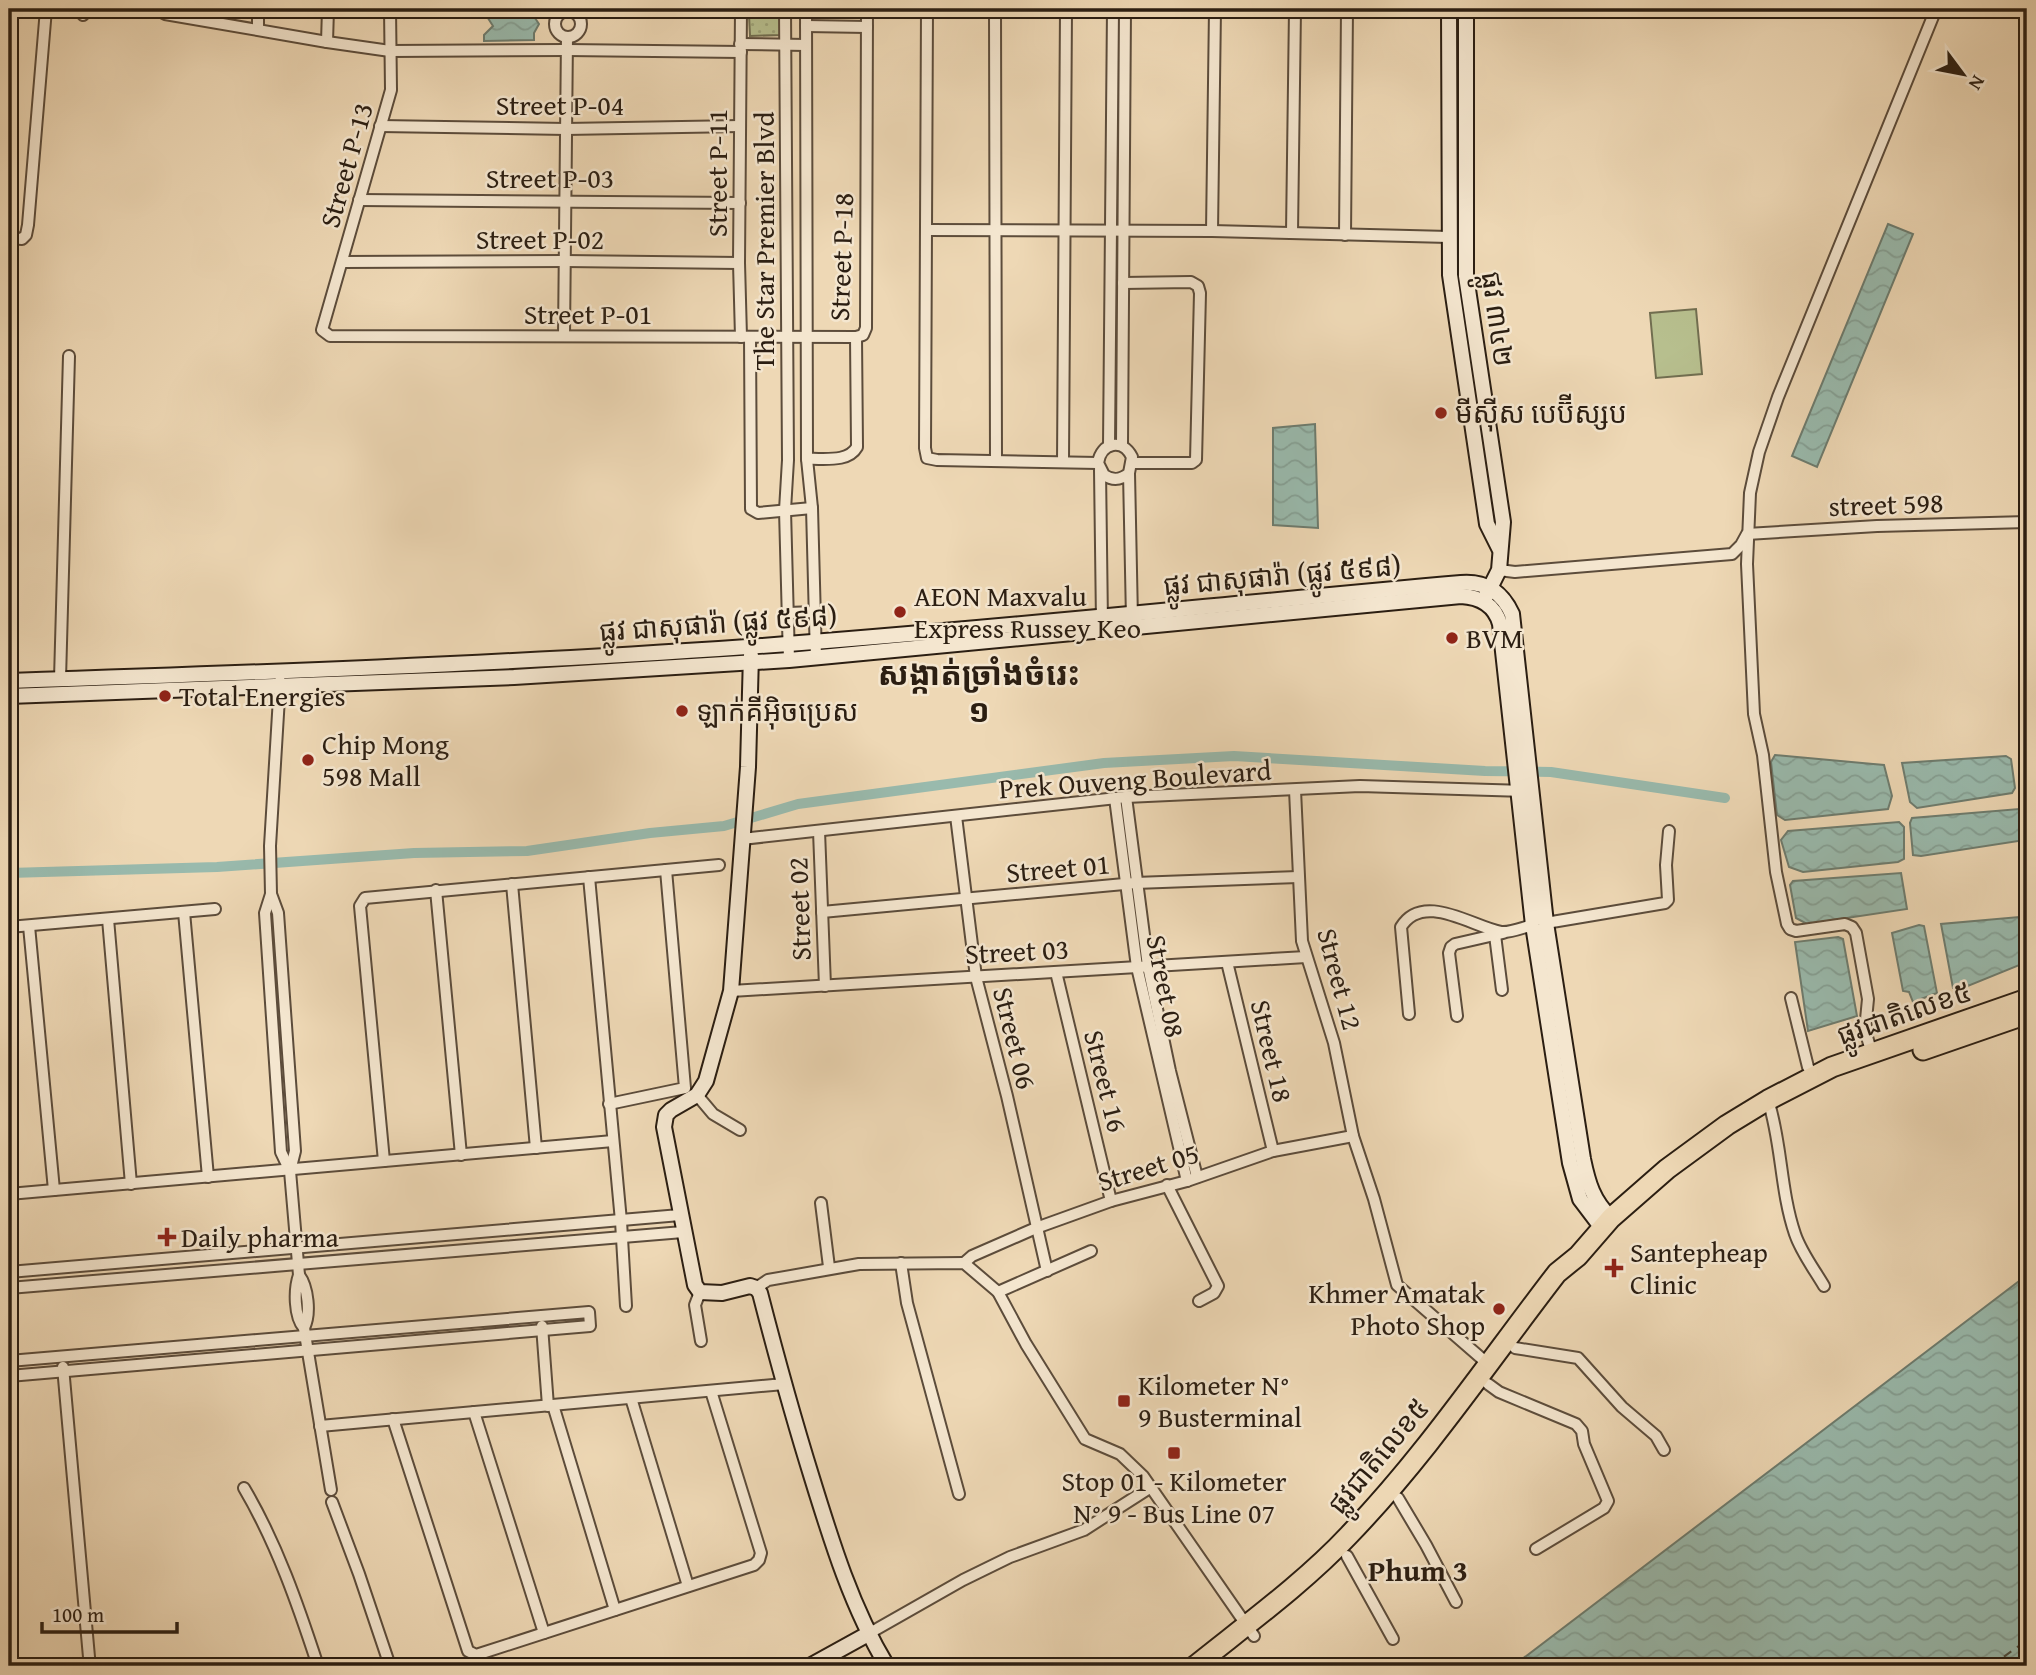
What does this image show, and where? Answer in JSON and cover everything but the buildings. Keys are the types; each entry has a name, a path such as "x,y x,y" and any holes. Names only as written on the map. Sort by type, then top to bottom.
{"highway":[{"name":"ផ្លូវជាតិលេខ៥","path":"1195,1666 1249,1631 1347,1556 1557,1273 1578,1256 1606,1223 1696,1146 1771,1098 1832,1067 2027,999"},
{"name":"ផ្លូវជាតិលេខ៥","path":"1808,1081 1836,1080 2027,1014"},
{"name":"ផ្លូវជាតិលេខ៥","path":"1216,1666 1337,1548 1398,1498 1567,1281 1578,1256"}],"main road":[{"name":"ផ្លូវ ៣៤២","path":"1449,9 1450,275 1487,524 1499,549"},
{"name":"ផ្លូវ ៣៤២","path":"1466,9 1466,276 1503,522 1499,549"},
{"path":"1499,549 1499,570 1487,595 1504,600 1512,614 1522,758 1540,924 1569,1112 1576,1186 1586,1210 1606,1223"},
{"name":"ផ្លូវ ជាសុផារ៉ា (ផ្លូវ ៥៩៨)","path":"9,681 588,672 816,658 1461,583 1476,583 1487,595"},
{"name":"ផ្លូវ ជាសុផារ៉ា (ផ្លូវ ៥៩៨)","path":"9,696 1063,628"},
{"path":"750,647 748,767 731,991 706,1081 697,1095 666,1115 664,1127 695,1285 700,1292 722,1293 750,1286 760,1293 783,1384 832,1541 868,1634 887,1666"},
{"path":"587,657 588,672"},
{"path":"810,1666 868,1634"}],"street":[{"path":"9,238 22,239 26,235 28,225 46,9"},
{"path":"217,22 222,9"},
{"path":"258,9 258,29"},
{"path":"327,42 328,9"},
{"name":"Street P-13","path":"322,330 391,90 390,9"},
{"name":"Street P-11","path":"741,9 739,264 746,337 751,509 758,513 782,511"},
{"name":"The Star Premier Blvd","path":"785,9 787,474 782,511 789,660"},
{"name":"The Star Premier Blvd","path":"806,9 807,458 812,508 816,658"},
{"name":"Street P-18","path":"807,458 846,457 853,454 857,447 856,337 863,335 866,328 867,9"},
{"path":"927,9 927,458 1063,462 1099,466 1109,478 1114,479 1131,468 1192,463 1196,460 1198,286 1191,282 1123,283"},
{"path":"995,9 996,461"},
{"path":"1063,462 1066,9"},
{"path":"1109,445 1113,9"},
{"path":"1122,445 1125,9"},
{"path":"1212,231 1215,9"},
{"path":"1292,232 1295,9"},
{"path":"1345,235 1347,9"},
{"path":"1872,1054 1865,1030 1868,999 1857,933 1845,924 1796,931 1790,929 1787,924 1776,872 1763,755 1754,714 1747,534 1750,493 1759,452 1778,397 1936,9"},
{"path":"157,10 390,51 806,45"},
{"path":"565,10 577,15 581,26 573,36 567,37 561,36 555,25 559,14 565,10"},
{"path":"806,26 867,27"},
{"path":"564,336 567,37"},
{"name":"Street P-04","path":"380,126 566,129 740,126"},
{"name":"Street P-03","path":"359,200 740,203"},
{"path":"926,230 1292,232 1449,237"},
{"name":"Street P-02","path":"342,262 565,261 739,264"},
{"name":"Street P-01","path":"322,330 330,336 856,337"},
{"path":"60,680 69,356"},
{"path":"1102,624 1099,466 1101,452 1109,445 1122,445 1130,452 1133,621"},
{"path":"782,511 812,508"},
{"name":"street 598","path":"1747,534 1877,526 2027,522"},
{"path":"1499,570 1515,572 1732,554 1747,534"},
{"path":"788,613 815,612"},
{"path":"280,678 270,879 271,894 278,913 295,1151 290,1171 299,1322 304,1332 331,1490"},
{"name":"Prek Ouveng Boulevard","path":"742,836 819,831 1120,798 1360,786 1525,788"},
{"name":"Street 12","path":"1295,790 1302,941 1334,1043 1353,1136 1374,1199 1397,1285 1488,1364"},
{"path":"1120,798 1143,967 1165,1072 1192,1179"},
{"name":"Street 06","path":"956,816 976,977 1007,1096 1046,1271"},
{"name":"Street 02","path":"819,831 825,986"},
{"path":"1457,1016 1449,953 1451,947 1540,924 1665,903 1668,900 1666,865 1669,831"},
{"path":"384,1161 360,906 365,898 719,865"},
{"path":"609,1104 685,1088 666,870"},
{"path":"589,877 621,1221 626,1306"},
{"name":"Street 01","path":"822,912 1132,884 1298,877"},
{"path":"512,884 536,1148"},
{"path":"436,890 461,1154"},
{"path":"271,894 265,913 267,950 281,1152 290,1171"},
{"path":"9,927 215,909"},
{"path":"184,912 208,1177"},
{"path":"1409,1014 1401,927 1405,921 1428,912 1445,913 1499,934"},
{"path":"108,919 131,1184"},
{"path":"29,926 54,1190"},
{"path":"1499,934 1502,990"},
{"path":"267,950 281,949"},
{"name":"Street 03","path":"731,991 1306,957"},
{"name":"Street 18","path":"1227,962 1273,1151"},
{"name":"Street 16","path":"1056,972 1111,1201"},
{"path":"1791,998 1808,1067 1808,1081"},
{"path":"272,1017 286,1016"},
{"path":"697,1095 713,1114 740,1130"},
{"path":"1771,1098 1787,1207 1795,1236 1824,1286"},
{"name":"Street 05","path":"964,1263 972,1256 1036,1228 1111,1201 1192,1179 1273,1151 1353,1136"},
{"path":"9,1194 613,1141"},
{"path":"1167,1185 1218,1286 1214,1293 1199,1301"},
{"path":"821,1203 829,1267"},
{"path":"9,1272 680,1216"},
{"path":"9,1288 246,1268 298,1270 357,1259 683,1232"},
{"path":"463,1234 465,1250"},
{"path":"355,1243 357,1259"},
{"path":"998,1292 1091,1251"},
{"path":"245,1252 246,1268"},
{"path":"144,1261 145,1277"},
{"path":"901,1263 907,1303 959,1494"},
{"path":"756,1288 768,1280 829,1267 964,1263 974,1269 998,1292 1026,1344 1085,1439 1120,1454 1143,1476 1249,1631"},
{"path":"37,1270 38,1286"},
{"path":"700,1292 695,1305 701,1341"},
{"path":"9,1361 184,1346 304,1332 422,1326 589,1312 590,1326 9,1376"},
{"path":"542,1316 550,1405 615,1610"},
{"path":"422,1326 423,1341"},
{"path":"184,1346 184,1361"},
{"path":"1515,1348 1578,1358 1622,1408 1656,1436 1664,1450"},
{"path":"62,1357 88,1644 87,1666"},
{"path":"320,1426 783,1384"},
{"path":"1488,1384 1499,1392 1576,1424 1582,1431 1584,1444 1608,1501 1604,1508 1536,1549"},
{"path":"393,1419 468,1651 477,1655 754,1565 759,1560 761,1553 711,1391"},
{"path":"631,1398 688,1586"},
{"path":"474,1412 544,1633"},
{"path":"868,1634 963,1580 1010,1557 1084,1530 1151,1487"},
{"path":"244,1488 261,1516 291,1588 317,1662"},
{"path":"1398,1498 1456,1602"},
{"path":"332,1502 390,1666"},
{"path":"1347,1556 1393,1639"},
{"path":"9,1621 12,1666"}],"green space":[{"path":"749,15 782,15 782,35 750,36"},
{"path":"1696,309 1702,374 1656,378 1650,313"}],"water":[{"path":"487,9 535,10 535,18 539,24 534,40 484,41 484,35 493,26 486,15"},
{"path":"1888,224 1913,234 1817,467 1792,456"},
{"path":"1315,424 1318,528 1273,525 1273,428"},
{"path":"1775,755 1884,765 1892,796 1888,809 1785,820 1777,815 1771,762"},
{"path":"2006,756 2011,759 2015,788 2012,793 1917,808 1910,802 1902,763"},
{"path":"2019,809 2025,840 1913,855 1910,823 1912,818"},
{"path":"1899,822 1904,827 1904,859 1898,862 1803,872 1789,867 1781,840 1788,831"},
{"path":"1901,873 1907,909 1807,924 1796,918 1790,885 1793,881"},
{"path":"2019,917 2027,962 1958,990 1953,988 1941,924"},
{"path":"1924,926 1937,993 1913,1002 1909,992 1903,991 1892,933"},
{"path":"1838,937 1843,939 1857,1016 1808,1031 1795,942"},
{"path":"2027,1275 2027,1666 1513,1666"}],"waterway":[{"path":"9,873 217,867 414,853 527,851 650,833 724,826 798,804 1104,763 1234,756 1485,771 1551,772 1725,798"}],"ferry route":[{"path":"1991,1666 2027,1640"}],"place":[{"name":"មីសុីស បេប៊ីស្សប","path":"1441,413"},
{"name":"AEON Maxvalu Express Russey Keo","path":"900,612"},
{"name":"BVM","path":"1452,638"},
{"name":"Total Energies","path":"165,696"},
{"name":"ឡាក់គីអ៊ិចប្រេស","path":"682,711"},
{"name":"Chip Mong 598 Mall","path":"308,760"},
{"name":"Daily pharma","path":"167,1237"},
{"name":"Santepheap Clinic","path":"1614,1268"},
{"name":"Khmer Amatak Photo Shop","path":"1499,1309"},
{"name":"Kilometer N° 9 Busterminal","path":"1124,1401"},
{"name":"Stop 01 - Kilometer N° 9 - Bus Line 07","path":"1174,1453"}],"district":[{"name":"សង្កាត់ច្រាំងចំរេះ ១","path":"979,692"},
{"name":"Phum 3","path":"1418,1571"}]}
